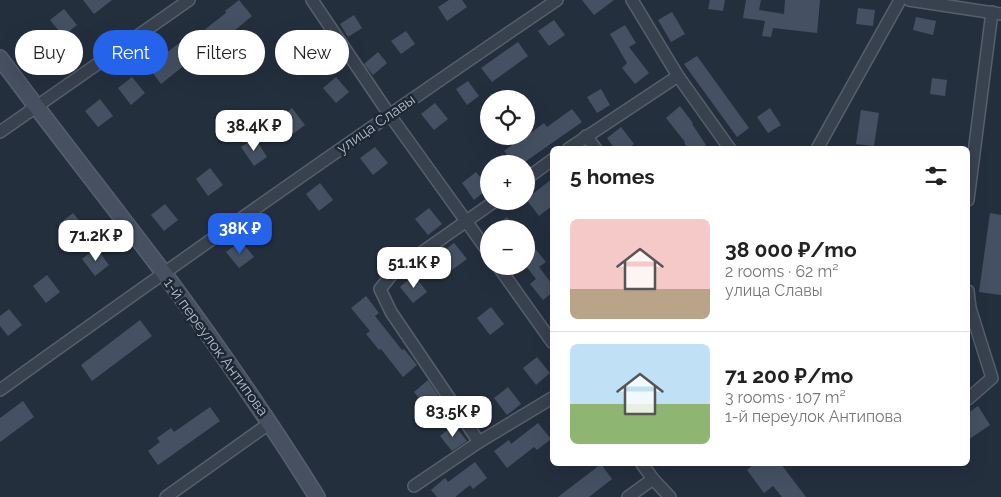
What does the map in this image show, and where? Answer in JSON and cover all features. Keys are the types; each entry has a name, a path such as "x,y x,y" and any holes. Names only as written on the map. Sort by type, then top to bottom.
{"main road":[{"name":"1-й переулок Антипова","path":"0,58 35,107 163,272 270,423 317,497"}],"street":[{"path":"0,132 189,0"},
{"path":"312,0 389,114 480,241"},
{"name":"улица Славы","path":"0,390 163,272 389,114 557,0"},
{"path":"632,0 678,76 728,146"},
{"path":"819,146 900,0"},
{"path":"909,0 997,13 970,187"},
{"path":"572,146 678,76"},
{"path":"586,136 594,146"},
{"path":"535,172 550,161"},
{"path":"479,442 391,312 380,288 394,272 482,210"},
{"path":"504,275 550,339"},
{"path":"970,308 992,378 970,397"},
{"path":"414,486 479,442 550,399"},
{"path":"166,497 270,423"},
{"path":"644,466 670,497"},
{"path":"628,497 653,478"}],"building":[{"path":"83,0 112,0 94,14"},
{"path":"239,0 252,16 235,30 204,30 226,13 225,11"},
{"path":"449,0 462,0 467,7 447,21 438,7"},
{"path":"582,0 614,0 594,15"},
{"path":"710,0 725,0 723,11 708,9"},
{"path":"746,0 761,0 759,10 784,14 785,0 820,0 817,33 773,28 771,37 762,36 765,21 743,18"},
{"path":"858,8 875,10 873,26 856,24"},
{"path":"64,9 77,25 71,30 58,30 50,20"},
{"path":"672,12 685,34 671,42 658,20"},
{"path":"354,15 362,28 349,36 349,30 344,30 340,24"},
{"path":"916,17 936,21 933,35 913,30"},
{"path":"554,20 565,35 549,46 538,31"},
{"path":"625,25 636,43 629,47 649,73 635,84 622,68 627,63 610,34"},
{"path":"406,31 415,44 401,54 391,41"},
{"path":"518,42 528,56 492,82 481,68"},
{"path":"178,44 178,70 161,84 154,75 168,75 168,52"},
{"path":"378,52 387,63 373,75 364,64"},
{"path":"697,56 749,128 737,137 684,64"},
{"path":"132,77 145,93 131,105 118,88"},
{"path":"336,77 349,92 336,103 323,88"},
{"path":"932,78 947,80 945,96 930,94"},
{"path":"468,81 479,96 467,105 456,89"},
{"path":"601,89 610,105 597,113 587,97"},
{"path":"100,99 113,116 98,127 85,111"},
{"path":"435,103 448,119 434,130 421,114"},
{"path":"680,106 706,145 686,146 685,142 666,118"},
{"path":"292,108 305,125 290,136 278,120"},
{"path":"770,108 781,125 768,133 757,117"},
{"path":"572,109 582,122 535,155 507,155 504,151 512,145 535,145 535,130 544,123 547,127"},
{"path":"861,110 879,113 874,146 856,144"},
{"path":"621,127 634,144 632,146 613,146 607,138"},
{"path":"255,138 267,157 254,166 241,147"},
{"path":"375,147 388,163 373,175 360,158"},
{"path":"210,168 223,185 208,196 196,179"},
{"path":"476,172 480,177 480,195 474,200 462,183"},
{"path":"550,181 550,208 539,216 534,210 535,192"},
{"path":"320,183 333,200 319,211 306,194"},
{"path":"165,204 178,220 164,231 151,215"},
{"path":"429,208 442,224 428,235 415,219"},
{"path":"73,213 86,229 72,240 59,224"},
{"path":"990,213 1001,215 1001,295 979,292"},
{"path":"241,241 254,257 239,268 226,252"},
{"path":"454,243 467,259 452,270 439,254"},
{"path":"96,248 109,265 95,276 82,259"},
{"path":"535,248 546,262 539,267 550,281 550,295 543,300 530,284 536,279 533,275 535,275"},
{"path":"47,275 60,292 46,303 33,286"},
{"path":"414,275 427,292 413,303 400,287"},
{"path":"366,296 379,313 375,316 402,350 404,349 417,365 403,377 381,349 379,350 366,334 370,331 351,308"},
{"path":"491,307 504,324 490,335 477,318"},
{"path":"9,309 22,325 8,336 0,326 0,316"},
{"path":"140,320 152,336 92,381 81,365"},
{"path":"537,357 550,373 536,385 523,368"},
{"path":"428,380 440,398 426,408 414,392"},
{"path":"508,387 521,404 507,415 494,398"},
{"path":"23,401 34,417 0,442 0,418"},
{"path":"978,406 990,425 970,439 970,412"},
{"path":"210,407 220,421 158,465 148,451 160,442 157,438 171,428 174,432"},
{"path":"538,423 550,438 537,450 534,447 507,468 494,451 509,440 511,444"},
{"path":"454,425 467,441 452,451 440,436"},
{"path":"475,462 487,478 473,489 470,485 455,497 437,497 431,490 445,478 448,482"},
{"path":"598,466 602,466 612,479 589,497 558,497"},
{"path":"752,466 783,466 806,497 782,497 773,486 764,493 747,470"}]}
